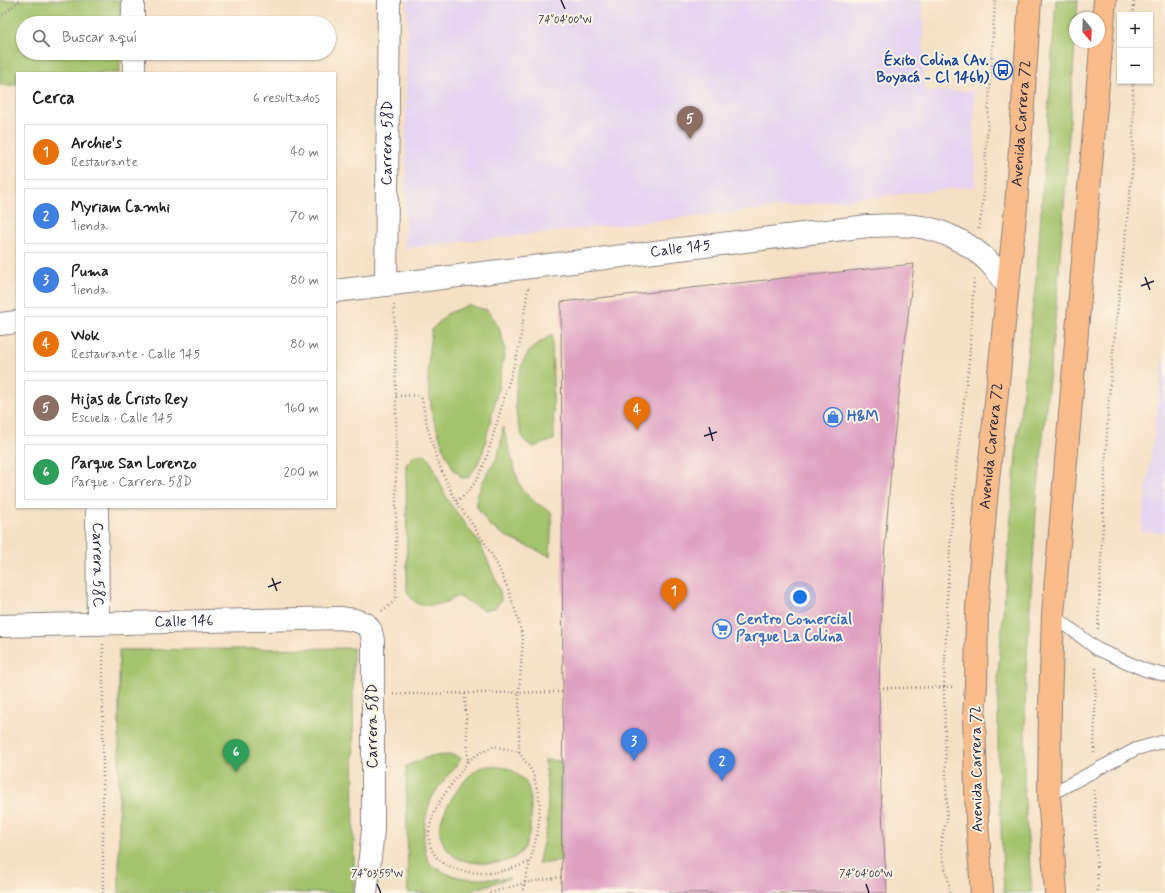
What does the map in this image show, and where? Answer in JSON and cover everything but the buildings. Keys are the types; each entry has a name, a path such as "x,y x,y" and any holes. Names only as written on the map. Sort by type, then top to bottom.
{"highway":[{"name":"Avenida Carrera 72","path":"982,893 977,820 974,716 976,686 977,599 1016,206 1030,0"},
{"path":"1056,893 1049,795 1053,615 1105,0"}],"street":[{"path":"133,0 133,16"},
{"name":"Carrera 58D","path":"389,0 390,285"},
{"path":"134,60 134,72"},
{"name":"Calle 145","path":"336,291 868,226 913,226 954,237 989,263 1007,285"},
{"path":"0,324 16,322"},
{"name":"Carrera 58C","path":"97,508 100,624"},
{"name":"Calle 146","path":"0,626 340,618 366,624"},
{"name":"Carrera 58D","path":"366,624 371,631 373,641 373,830 366,893"},
{"name":"Carrera 58D","path":"373,830 380,893"}],"lane":[{"path":"1053,615 1097,649 1145,670 1165,675"},
{"path":"1049,795 1136,749 1165,741"}],"path":[{"path":"0,17 20,0"},
{"path":"950,893 941,851 943,832 947,820 944,687 948,578 955,475 969,361 976,252 983,204 995,0"},
{"path":"1134,0 1134,12"},
{"path":"1098,893 1093,771 1097,649 1108,411 1133,164 1133,84"},
{"path":"456,501 473,486 481,472 487,456 519,348 531,266"},
{"path":"366,624 396,600 396,396 390,285"},
{"path":"396,396 421,395 427,425 437,460 456,501 485,543 498,566 516,612 523,639 519,693 519,752 533,773 540,801 538,831 522,893"},
{"path":"100,624 103,893"},
{"path":"880,688 976,686"},
{"path":"373,694 563,692"},
{"path":"465,694 468,761"},
{"path":"519,752 494,746 468,761 463,770 444,794 433,815 429,838 431,848 438,858 447,866 459,871 490,873 517,867 530,862"},
{"path":"490,893 524,883 561,877"}],"shaded area":[{"path":"407,0 922,0 924,91 974,91 975,186 405,248"},
{"path":"1165,351 1165,532 1141,532"}],"green space":[{"path":"0,0 120,0 120,16 16,16 16,60 120,60 120,72 16,72 16,85 0,85"},
{"path":"1056,0 1078,0 1077,12 1069,12 1069,48 1075,48 1055,319 1037,497 1026,672 1024,789 1032,893 1004,893 998,764 998,676 1017,442 1037,271"},
{"path":"468,305 487,310 499,327 505,349 498,389 483,452 476,467 469,477 462,478 454,470 444,450 432,414 428,382 429,348 432,329 447,314"},
{"path":"552,334 554,440 533,447 525,440 517,419 517,381 524,359 535,346"},
{"path":"503,427 522,490 536,503 552,513 550,556 511,539 490,526 477,507 477,496 484,479 496,460 501,444"},
{"path":"424,454 430,460 448,501 480,544 500,591 501,600 495,608 484,610 458,596 444,603 421,605 414,601 409,595 407,590 406,465 413,456"},
{"path":"353,648 354,893 119,893 119,650"},
{"path":"453,755 461,758 435,793 430,802 427,813 424,840 427,858 432,865 438,869 455,876 473,879 510,878 464,893 408,893 406,766 431,756"},
{"path":"545,760 562,761 561,861 538,864 547,826 548,801"},
{"path":"492,766 510,769 526,783 529,789 531,806 529,834 524,848 513,859 496,863 469,862 457,858 449,851 441,838 440,827 449,803 461,785 481,767"}],"place":[{"name":"Éxito Colina (Av. Boyacá - Cl 146b)","path":"1003,70"},
{"name":"Hijas de Cristo Rey","path":"690,139"},
{"name":"H&M","path":"833,417"},
{"name":"Wok","path":"637,430"},
{"name":"Archie's","path":"674,611"},
{"name":"Centro Comercial Parque La Colina","path":"722,629"},
{"name":"Puma","path":"634,761"},
{"name":"Parque San Lorenzo","path":"236,772"},
{"name":"Myriam Camhi","path":"722,781"}]}
